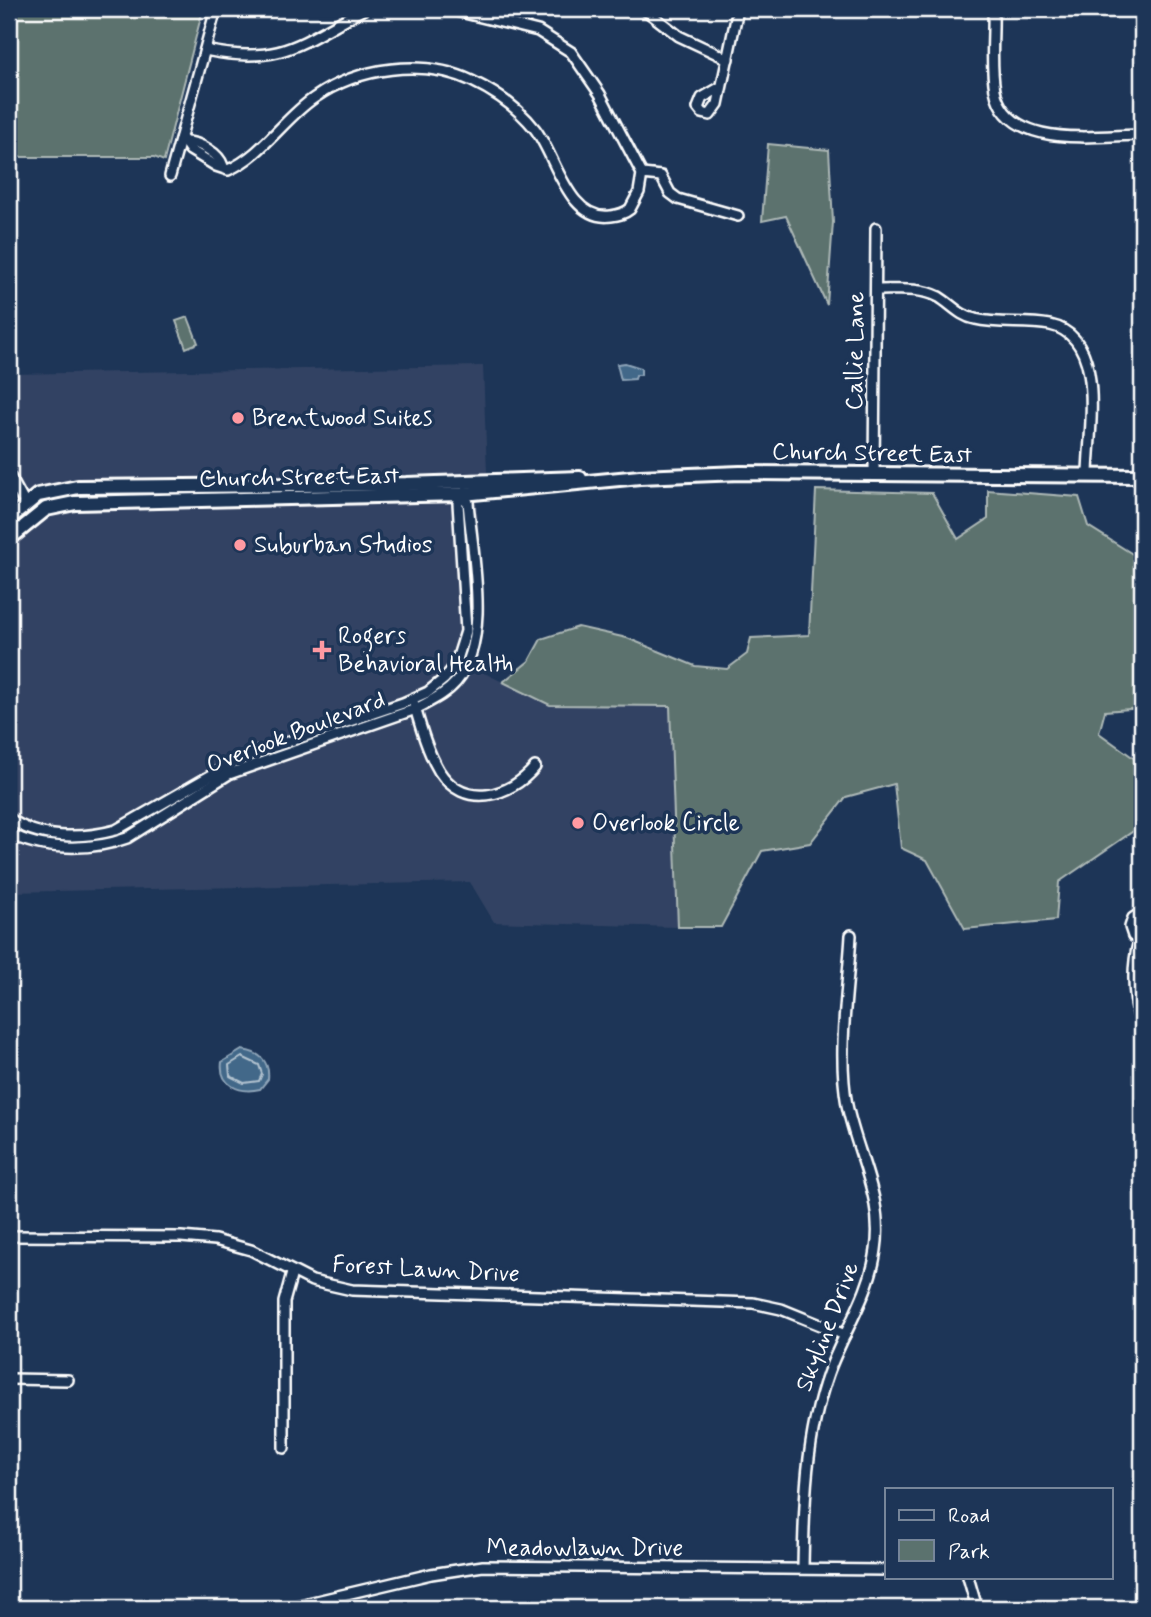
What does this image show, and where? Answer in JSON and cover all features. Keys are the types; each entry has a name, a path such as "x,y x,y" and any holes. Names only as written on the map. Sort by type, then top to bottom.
{"main road":[{"name":"Church Street East","path":"9,519 25,504 46,492 78,487 406,484 570,478 601,480 740,473 1142,476"},
{"name":"Church Street East","path":"9,539 34,516 62,504 463,496 572,486 601,480"}],"street":[{"path":"170,176 183,140 216,9"},
{"path":"205,50 239,57 280,53 364,9"},
{"path":"183,140 197,142 221,160 223,166 229,170 247,160 313,98 333,87 379,71 417,68 441,71 472,81 519,113 541,138 576,202 590,214 608,217 626,212 636,198 642,174 600,94 571,52 538,31 448,9"},
{"path":"644,9 679,36 729,59"},
{"path":"721,86 738,9"},
{"path":"993,9 994,88 1001,106 1013,120 1027,130 1048,135 1142,135"},
{"path":"642,174 661,176 670,193 678,199 738,216"},
{"name":"Callie Lane","path":"874,475 876,228"},
{"path":"876,290 925,292 973,319 1049,324 1065,330 1079,342 1086,355 1090,376 1088,476"},
{"path":"9,475 25,504"},
{"name":"Overlook Boulevard","path":"9,818 22,827 51,835 96,834 116,830 243,757 413,699 444,679 462,648 466,607 458,503 463,496 468,502 476,636 470,657 456,682 439,697 416,709 229,774 127,838 111,844 45,845 30,843 9,833"},
{"path":"413,699 437,769 449,784 463,792 486,796 500,794 517,786 535,767"},
{"path":"1142,912 1133,918 1130,927 1133,936 1141,941 1134,957 1134,983 1142,1028"},
{"name":"Skyline Drive","path":"803,1568 804,1499 816,1418 829,1370 867,1286 878,1231 872,1185 848,1108 845,1085 851,935"},
{"name":"Forest Lawn Drive","path":"9,1236 204,1238 243,1247 292,1273 331,1286 365,1291 753,1303 791,1312 845,1335"},
{"path":"284,1448 284,1302 292,1273"},
{"path":"9,1379 68,1380"},
{"name":"Meadowlawn Drive","path":"287,1608 425,1575 483,1566 885,1570"},
{"path":"968,1578 977,1608"}],"shaded area":[{"path":"483,366 487,473 81,480 53,483 27,493 13,469 9,453 9,374"},
{"path":"476,496 485,613 474,668 550,705 670,706 678,927 494,922 470,882 9,892 9,548 43,517 69,509"}],"green space":[{"path":"9,9 203,9 164,161 154,157 9,157"},
{"path":"768,144 829,150 833,222 827,305 786,216 762,221"},
{"path":"188,317 198,343 186,348 176,321"},
{"path":"816,490 932,493 958,539 988,519 988,490 1079,497 1088,526 1142,560 1142,708 1105,711 1099,733 1142,764 1142,833 1135,830 1059,882 1056,920 965,929 927,860 901,848 894,784 846,797 810,843 762,851 721,927 678,927 670,706 550,705 503,682 529,661 541,639 578,627 627,638 695,666 727,669 747,654 751,638 809,635"}],"water":[{"path":"625,363 641,368 641,375 636,375 635,379 621,380 617,364"},
{"path":"242,1050 258,1055 265,1062 268,1079 260,1089 238,1089 224,1077 222,1062"}],"place":[{"name":"Brentwood Suites","path":"238,418"},
{"name":"Suburban Studios","path":"240,545"},
{"name":"Rogers Behavioral Health","path":"322,650"},
{"name":"Overlook Circle","path":"578,823"}]}
